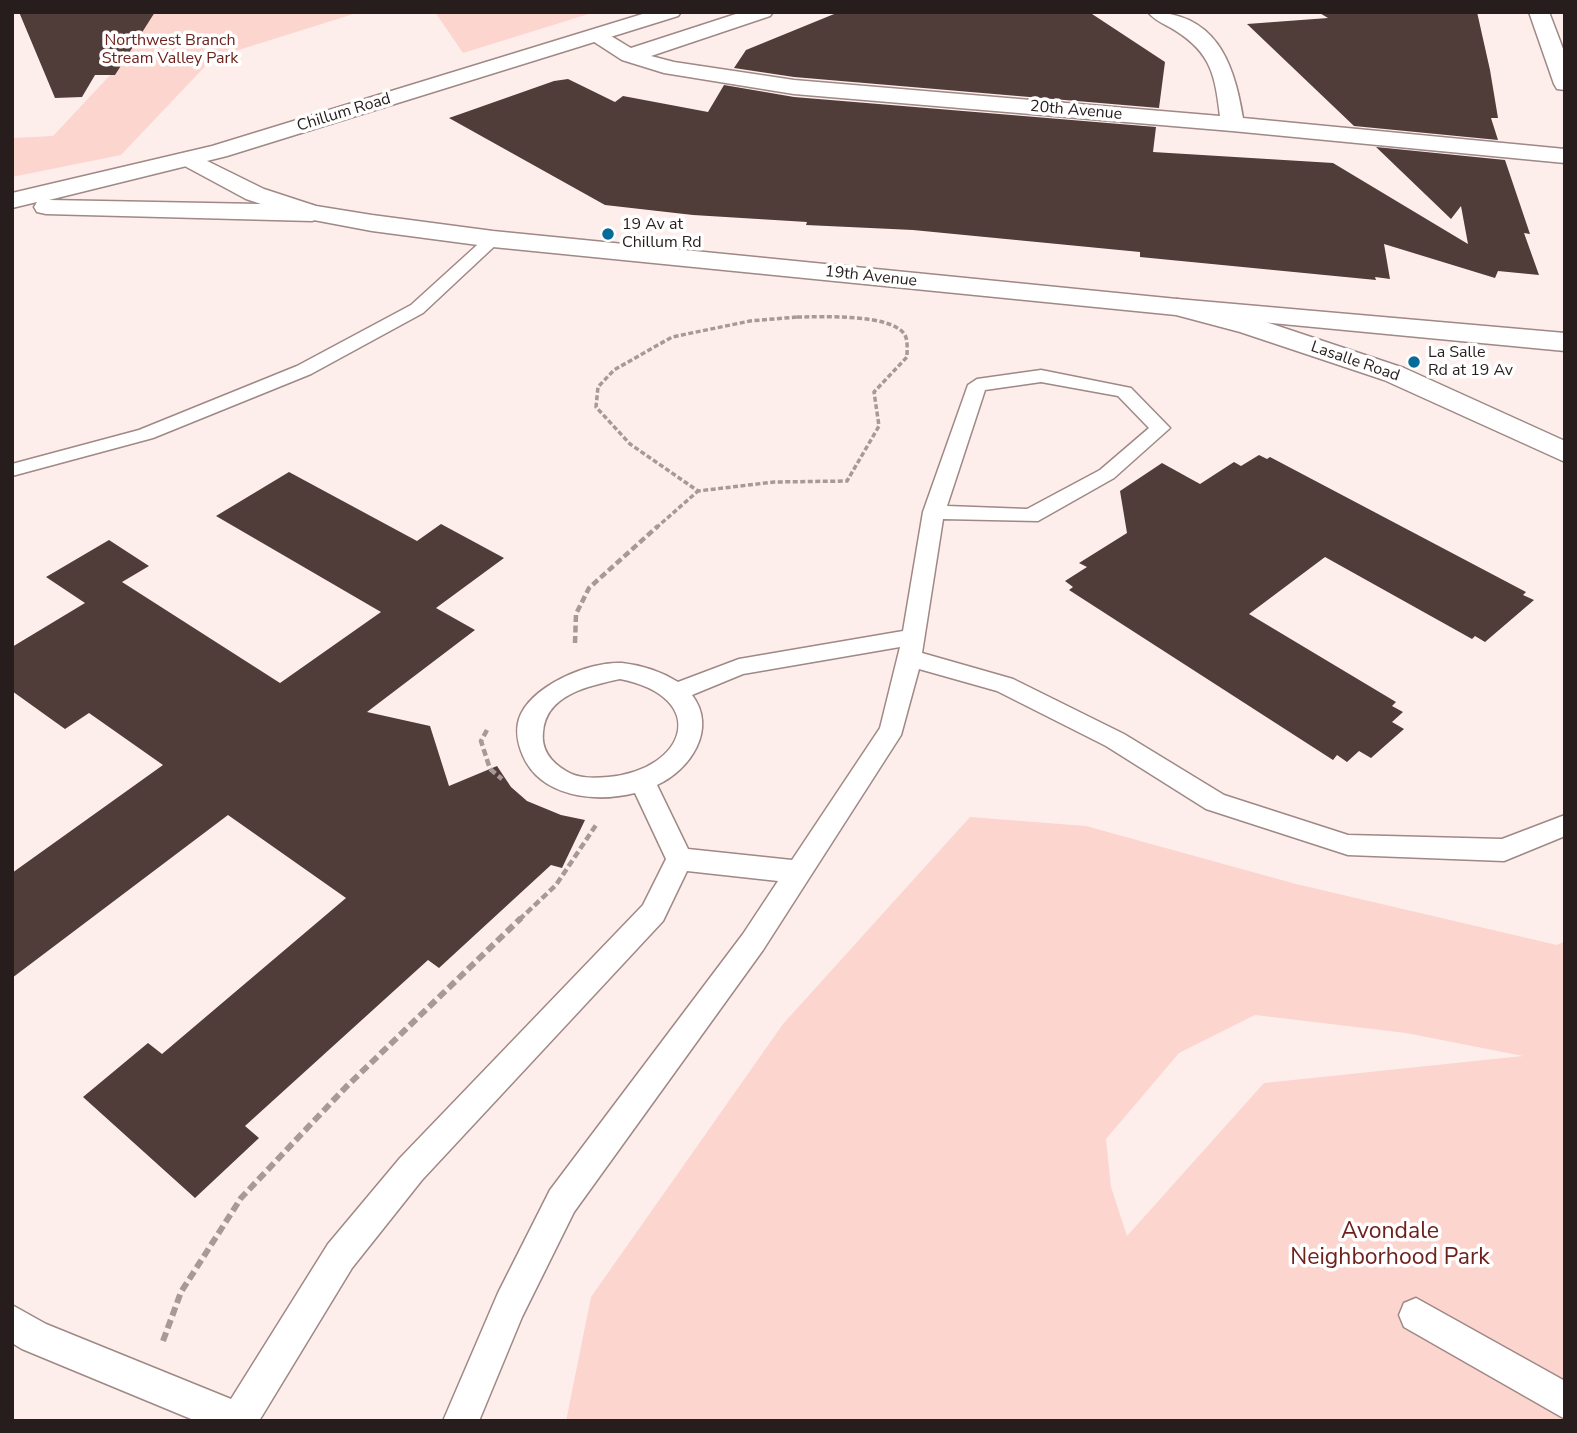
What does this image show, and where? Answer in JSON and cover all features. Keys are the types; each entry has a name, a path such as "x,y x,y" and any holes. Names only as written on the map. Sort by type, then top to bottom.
{"street":[{"name":"Chillum Road","path":"12,203 190,159 671,12"},
{"path":"629,56 763,12"},
{"path":"1158,12 1213,47 1226,75 1232,124"},
{"path":"1539,12 1565,84"},
{"name":"20th Avenue","path":"595,36 629,56 672,68 794,87 1232,124 1565,156"},
{"name":"19th Avenue","path":"190,159 255,194 312,213 493,239 1177,307 1565,342"},
{"path":"12,203 312,213"},
{"name":"Lasalle Road","path":"1177,307 1250,326 1394,374 1565,453"}],"lane":[{"path":"12,470 146,434 304,370 417,309 493,239"},
{"path":"461,1421 510,1305 562,1201 737,964 892,729 912,648 934,512 977,386 1041,376 1124,393 1160,428 1107,474 1031,516 934,512"},
{"path":"677,692 739,667 912,648 1005,685 1115,740 1215,802 1348,845 1504,850 1565,824"},
{"path":"620,671 642,674 662,681 677,692 689,715 689,740 678,757 663,771 642,782 614,788 586,788 560,780 540,767 529,749 528,729 535,709 550,692 572,680 620,671"},
{"path":"642,782 679,859"},
{"path":"679,859 799,872"},
{"path":"12,1322 34,1337 240,1420 340,1256 411,1170 653,913 679,859"},
{"path":"1416,1315 1565,1401"}],"path":[{"path":"566,648 577,641 576,614 589,588 698,491 774,482 847,481 879,426 874,392 907,357 907,340 901,330 882,322 797,317 750,321 673,337 614,370 598,387 596,407 630,444 698,491"},
{"path":"494,718 481,741 490,769 509,785"},
{"path":"146,1384 181,1292 241,1198 346,1087 556,885 598,822 586,818"}],"green space":[{"name":"Northwest Branch Stream Valley Park","path":"134,12 360,12 213,58 121,155 12,177 12,138 53,136 128,56"},
{"path":"435,12 595,12 463,53"},
{"name":"Avondale Neighborhood Park","path":"970,817 1086,826 1296,884 1557,945 1565,941 1565,1421 566,1421 591,1297 783,1024","holes":["1255,1015 1406,1033 1523,1056 1264,1083 1127,1236 1111,1187 1106,1139 1179,1053"]}],"building":[{"path":"19,12 155,12 115,75 95,75 82,97 55,98"},
{"path":"839,12 1089,12 1165,62 1159,108 794,77 734,68 746,50"},
{"path":"1318,12 1477,12 1498,118 1491,118 1498,140 1354,126 1247,24 1328,18"},
{"path":"568,79 615,102 623,96 708,112 724,85 794,97 1156,127 1153,152 1333,163 1468,244 1461,206 1451,219 1376,147 1505,160 1530,234 1524,233 1539,275 1498,271 1495,278 1384,244 1390,279 1375,277 1376,280 1140,257 1140,252 913,230 806,225 807,222 693,215 605,205 449,118 554,81"},
{"path":"1259,455 1267,459 1270,457 1526,592 1523,595 1534,600 1485,642 1475,636 1472,639 1325,557 1249,614 1396,702 1392,706 1403,712 1392,722 1404,729 1371,758 1359,751 1347,762 1337,755 1333,760 1069,590 1073,587 1065,581 1087,567 1079,563 1127,533 1120,491 1162,463 1200,484 1234,462 1241,466"},
{"path":"289,472 417,541 441,524 504,558 436,608 475,630 367,712 430,726 449,786 497,766 511,787 527,801 561,815 585,820 562,868 551,865 439,968 428,960 245,1126 259,1138 195,1198 83,1097 148,1043 162,1054 346,898 228,815 12,978 12,873 163,765 89,713 65,729 12,691 12,647 85,603 46,577 109,540 149,566 122,582 280,683 381,612 216,516"}],"place":[{"name":"19 Av at Chillum Rd","path":"608,234"},
{"name":"La Salle Rd at 19 Av","path":"1414,362"}]}
